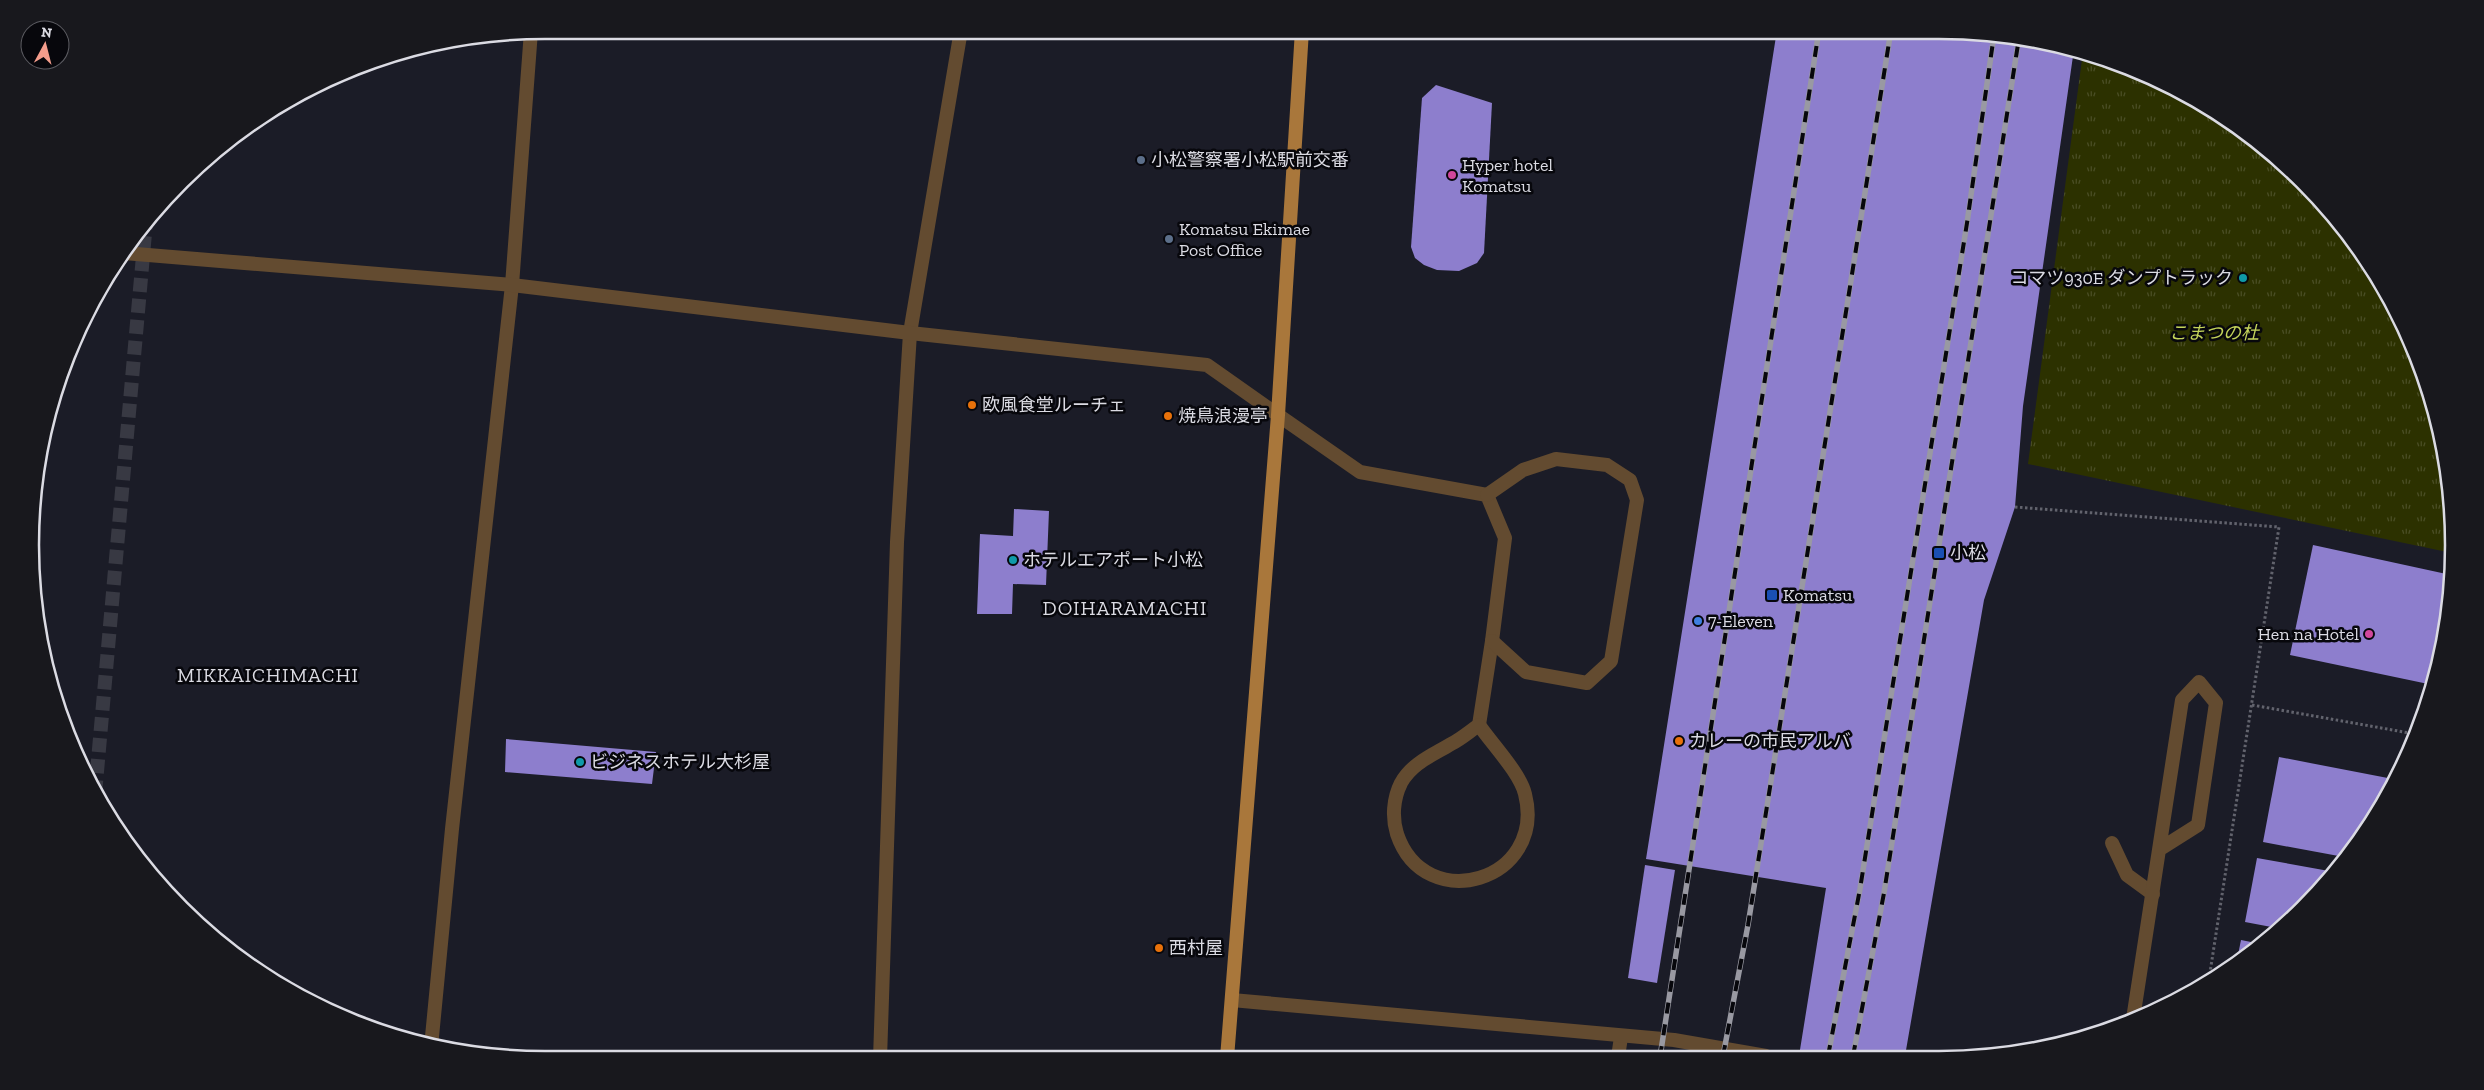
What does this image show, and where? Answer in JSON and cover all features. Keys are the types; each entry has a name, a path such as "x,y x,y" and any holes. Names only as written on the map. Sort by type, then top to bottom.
{"main road":[{"path":"1228,1051 1278,416 1301,39"}],"street":[{"path":"432,1038 453,819 512,285 530,39"},
{"path":"880,1051 897,542 910,333 959,39"},
{"path":"131,254 512,285 910,333 1207,365 1360,472 1487,495 1523,470 1556,459 1607,465 1630,480 1637,500 1611,661 1587,683 1526,672 1492,641"},
{"path":"1479,725 1415,766 1402,783 1394,804 1394,825 1401,846 1414,863 1432,876 1454,882 1477,880 1498,871 1515,856 1526,836 1529,814 1525,792 1479,725 1505,538 1487,495"},
{"path":"2134,1012 2182,700 2199,682 2216,703 2198,825 2160,849"},
{"path":"2112,843 2127,875 2153,894"},
{"path":"1232,1000 1621,1037 1674,1040 1737,1051"},
{"path":"1619,1051 1621,1037"}],"path":[{"path":"2252,705 2409,733"}],"green space":[{"name":"こまつの杜","path":"2082,60 2133,77 2163,91 2220,124 2273,164 2320,211 2341,237 2360,264 2393,321 2407,351 2418,382 2436,446 2444,512 2445,551 2028,464"}],"building":[{"path":"1776,39 1972,40 2038,48 2073,57 2023,406 2015,507 1984,600 1906,1051 1800,1051 1826,888 1646,859"},
{"name":"Hyper hotel Komatsu","path":"1436,85 1492,103 1484,253 1477,263 1459,271 1437,270 1424,265 1415,258 1411,247 1422,98"},
{"name":"ホテルエアポート小松","path":"1014,509 1049,511 1046,585 1013,584 1012,614 977,614 980,534 1013,536"},
{"name":"Hen na Hotel","path":"2313,545 2444,574 2436,644 2426,683 2290,655"},
{"name":"ビジネスホテル大杉屋","path":"506,739 656,752 652,784 505,772"},
{"path":"2279,757 2388,778 2360,826 2339,856 2263,842"},
{"path":"2257,858 2327,871 2272,927 2245,922"},
{"path":"1645,865 1675,870 1657,983 1628,978"},
{"path":"2241,940 2253,942 2247,947 2238,953"}],"tunnel":[{"path":"96,779 145,235"}],"railway":[{"path":"1661,1051 1818,39"},
{"path":"1724,1051 1748,925 1890,39"},
{"path":"1829,1051 1860,889 1967,223 1993,42"},
{"path":"1854,1051 1884,893 2018,45"}],"place":[{"name":"小松警察署小松駅前交番","path":"1141,160"},
{"name":"Hyper hotel Komatsu","path":"1452,175"},
{"name":"Komatsu Ekimae Post Office","path":"1169,239"},
{"name":"コマツ930E ダンプトラック","path":"2243,278"},
{"name":"欧風食堂ルーチェ","path":"972,405"},
{"name":"焼鳥浪漫亭","path":"1168,416"},
{"name":"小松","path":"1939,553"},
{"name":"ホテルエアポート小松","path":"1013,560"},
{"name":"Komatsu","path":"1772,595"},
{"name":"7-Eleven","path":"1698,621"},
{"name":"Hen na Hotel","path":"2369,634"},
{"name":"カレーの市民アルバ","path":"1679,741"},
{"name":"ビジネスホテル大杉屋","path":"580,762"},
{"name":"西村屋","path":"1159,948"}],"district":[{"name":"DOIHARAMACHI","path":"1125,608"},
{"name":"MIKKAICHIMACHI","path":"268,675"}]}
